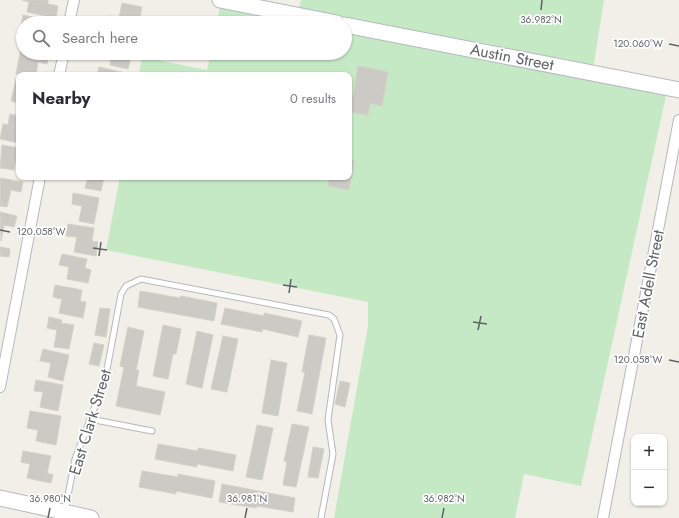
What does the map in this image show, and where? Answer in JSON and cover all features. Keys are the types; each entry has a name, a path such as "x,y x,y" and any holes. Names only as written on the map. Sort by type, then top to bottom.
{"street":[{"path":"71,16 74,0"},
{"path":"220,0 301,16"},
{"name":"Austin Street","path":"352,26 679,90"},
{"path":"61,72 63,60"},
{"name":"East Adell Street","path":"603,518 679,120"},
{"path":"0,386 39,180"},
{"path":"0,498 91,518"}],"lane":[{"name":"East Clark Street","path":"65,512 75,459 105,380 121,294 126,286 141,279 329,315 334,319 340,335 328,420 333,454 321,518"},
{"path":"90,419 152,431"}],"green space":[{"path":"221,0 299,8 301,0 604,0 592,75 667,91 581,486 524,474 515,518 334,518 368,326 368,302 106,250 119,180 352,180 352,72 140,72 142,60 157,60 207,70 209,60 352,60 352,16 218,16"}],"building":[{"path":"22,0 48,0 48,4 58,6 56,16 46,16 27,12 29,2"},
{"path":"122,3 142,7 140,16 119,16"},
{"path":"19,60 48,60 47,64 38,62 36,72 16,72"},
{"path":"111,60 130,60 128,69 110,65"},
{"path":"358,66 388,72 382,106 370,103 368,115 352,112"},
{"path":"99,67 121,72 98,72"},
{"path":"16,79 16,102 11,101"},
{"path":"10,114 16,115 16,142 0,139 3,124 8,125"},
{"path":"2,145 16,147 14,170 0,168"},
{"path":"352,161 354,161 352,173"},
{"path":"0,178 23,182 21,192 11,190 7,207 0,206"},
{"path":"87,180 103,180 101,191 85,188"},
{"path":"329,180 351,180 349,190 328,186"},
{"path":"73,193 99,198 94,224 79,221 82,206 72,204"},
{"path":"0,212 17,216 14,227 4,225 1,241"},
{"path":"68,224 94,228 92,241 98,242 96,256 74,252 77,237 66,236"},
{"path":"0,247 10,249 9,257 0,256"},
{"path":"62,254 87,259 85,268 91,270 88,283 67,279 69,267 59,265"},
{"path":"55,285 82,290 80,301 86,302 83,318 59,313 62,299 53,297"},
{"path":"140,291 180,298 181,296 217,303 214,321 138,307"},
{"path":"100,308 110,309 106,337 95,335"},
{"path":"225,308 264,316 264,313 302,321 298,337 263,329 262,332 221,324"},
{"path":"49,317 62,320 61,323 74,325 69,349 54,347 57,330 47,328"},
{"path":"163,325 181,329 176,354 173,354 168,379 153,376"},
{"path":"128,327 144,331 136,370 139,370 136,386 165,392 160,415 116,406 124,367 120,366"},
{"path":"197,331 213,335 202,388 186,384"},
{"path":"309,335 326,338 312,414 297,411 305,372 302,372"},
{"path":"223,336 238,339 227,392 211,389"},
{"path":"94,343 104,345 99,366 89,364"},
{"path":"43,349 69,355 63,381 48,377 51,363 40,361"},
{"path":"271,360 287,363 278,416 262,413"},
{"path":"36,380 63,385 58,411 40,407 43,392 34,391"},
{"path":"340,381 350,383 345,407 335,404"},
{"path":"30,411 61,416 56,445 36,441 38,430 27,428"},
{"path":"292,424 309,427 296,487 283,485 287,462 284,461"},
{"path":"257,425 273,428 262,480 246,477"},
{"path":"158,444 198,451 198,448 236,455 233,471 197,464 197,467 155,459"},
{"path":"313,447 324,449 318,478 308,477"},
{"path":"23,451 51,456 47,473 53,475 51,483 27,478 30,464 21,462"},
{"path":"142,471 178,477 178,474 215,481 212,498 176,491 176,494 139,487"},
{"path":"222,484 295,498 293,512 219,502"}]}
